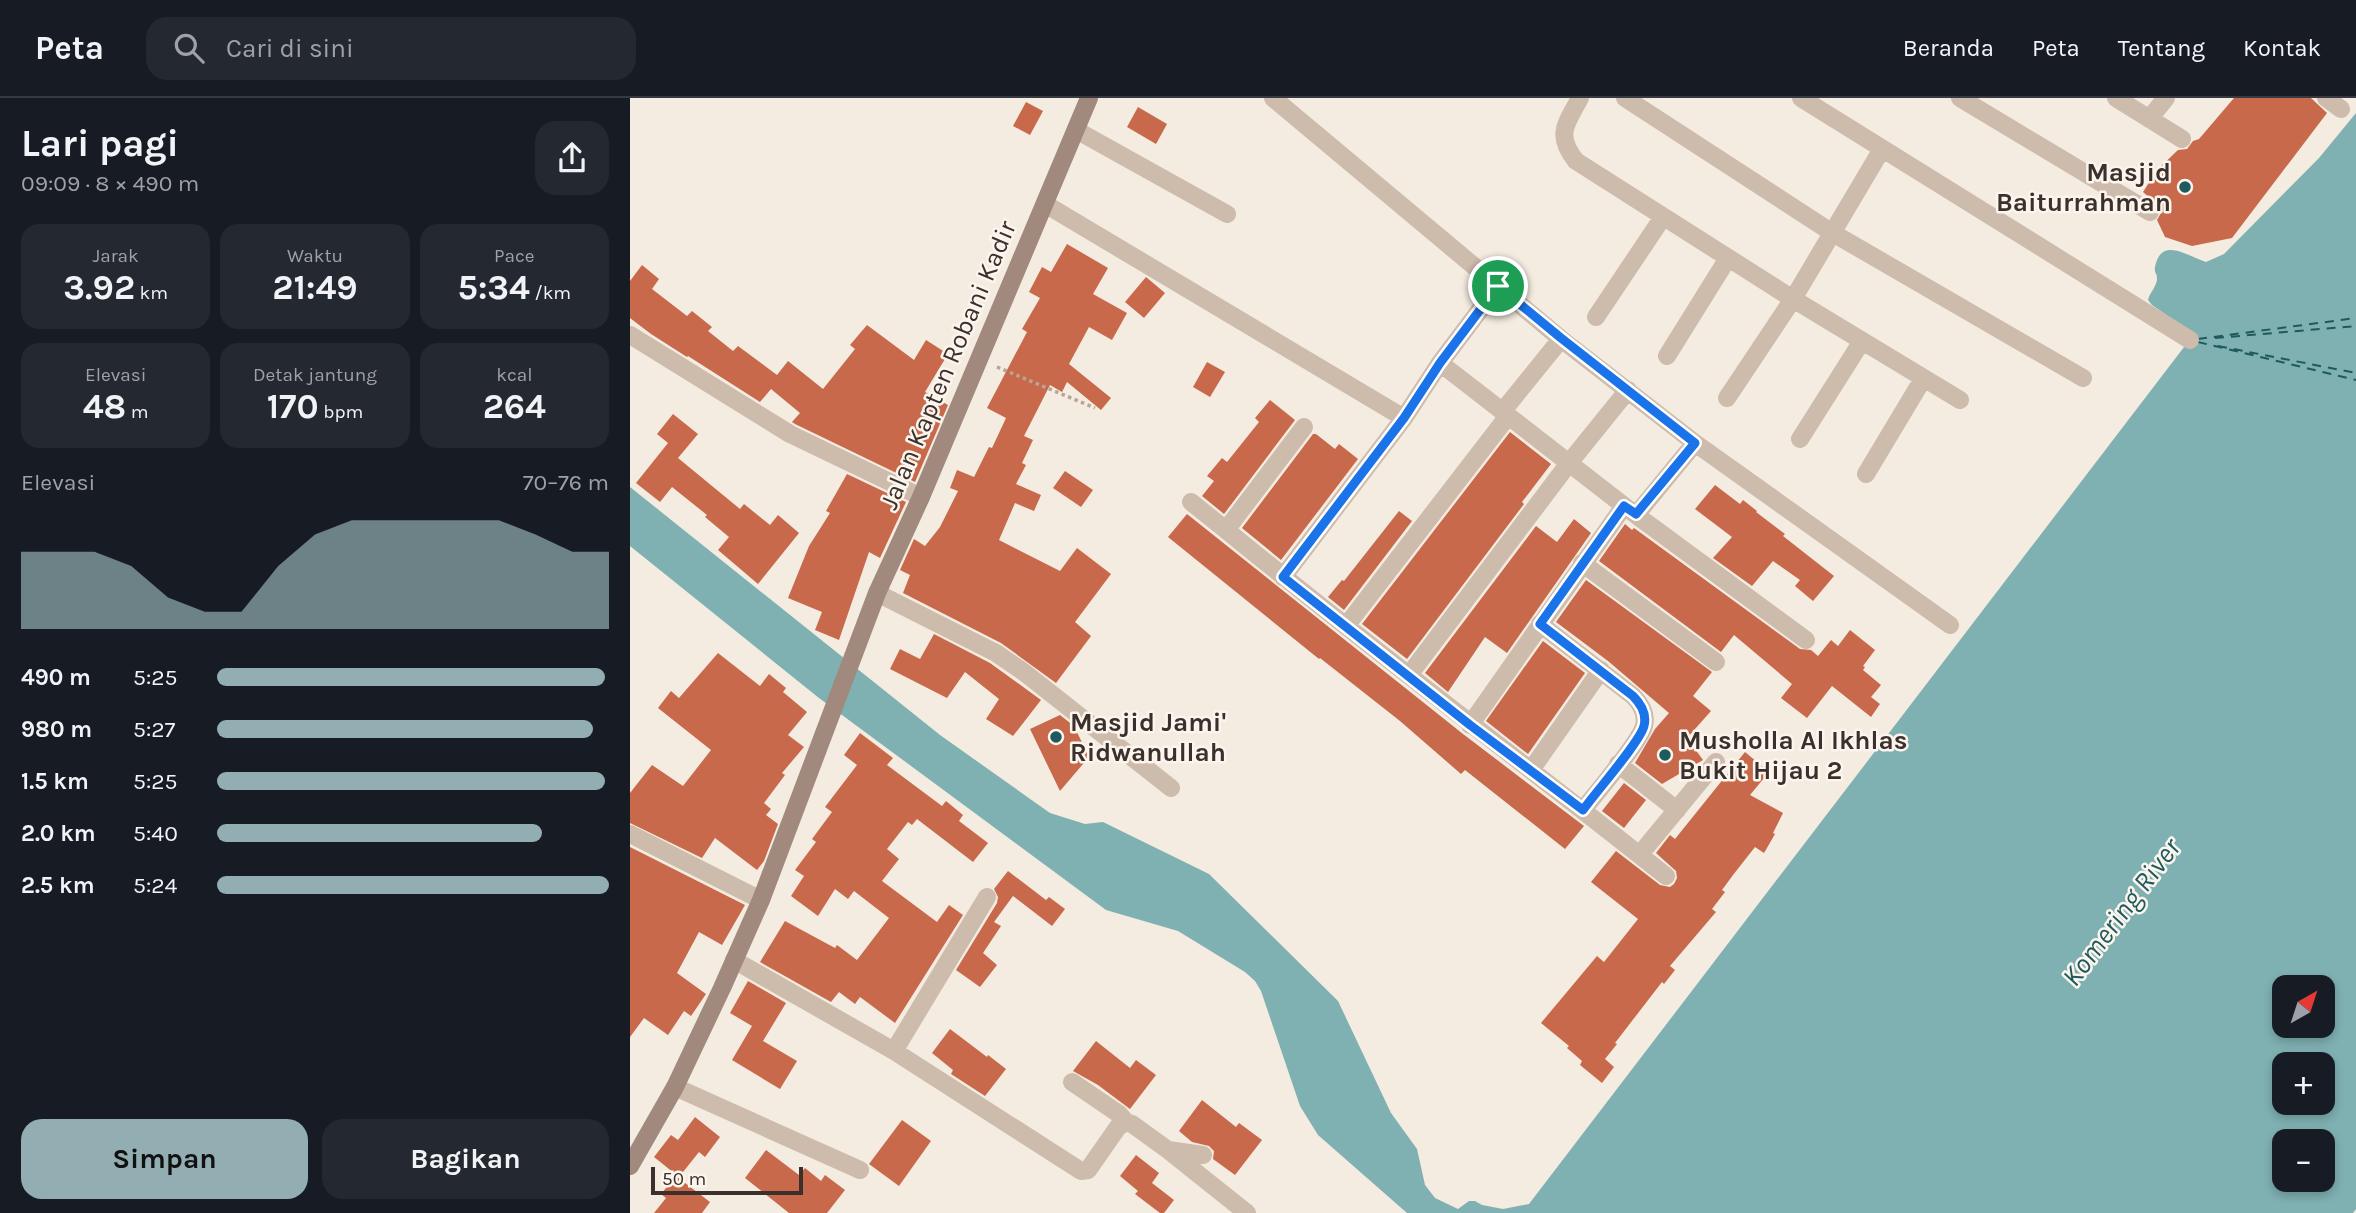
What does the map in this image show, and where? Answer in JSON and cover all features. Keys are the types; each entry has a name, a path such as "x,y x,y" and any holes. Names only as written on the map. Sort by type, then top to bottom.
{"main road":[{"name":"Jalan Kapten Robani Kadir","path":"630,1166 675,1087 761,900 877,593 921,497 1089,98"}],"street":[{"path":"1273,98 1561,338 1695,443 1950,625"},
{"path":"1580,98 1564,127 1563,135 1570,153 1584,167 1793,299 1960,400"},
{"path":"1625,98 1831,232 2083,378"},
{"path":"1801,98 2190,340"},
{"path":"2116,98 2182,139"},
{"path":"2149,118 2166,98"},
{"path":"2326,98 2341,109"},
{"path":"1963,99 2150,212"},
{"path":"1076,130 1227,214"},
{"path":"1727,398 1793,299 1882,149"},
{"path":"1045,204 1404,418"},
{"path":"1596,317 1663,217"},
{"path":"1667,356 1728,258"},
{"path":"1283,577 1404,418 1440,363 1498,286"},
{"path":"630,335 790,434 921,497"},
{"path":"1346,626 1561,338"},
{"path":"1800,439 1861,341"},
{"path":"1440,363 1630,510 1806,640"},
{"path":"1866,474 1923,379"},
{"path":"1409,676 1569,463 1628,390"},
{"path":"1226,530 1304,427"},
{"path":"1470,725 1582,563 1695,443"},
{"path":"1191,502 1470,725 1531,769 1666,876"},
{"path":"1582,563 1716,662"},
{"path":"877,593 996,653 1171,788"},
{"path":"1540,624 1633,696 1641,704 1645,719 1641,733 1583,810"},
{"path":"1531,769 1601,670"},
{"path":"1646,847 1716,762"},
{"path":"1618,764 1677,810"},
{"path":"630,834 761,900"},
{"path":"894,1051 987,897"},
{"path":"734,960 894,1051 1081,1171 1088,1170 1118,1127 1126,1122"},
{"path":"1072,1082 1168,1150 1247,1213"},
{"path":"675,1087 860,1170"},
{"path":"1168,1150 1203,1154"}],"path":[{"path":"979,359 1095,408"}],"water":[{"name":"Komering River","path":"2356,113 2356,1209 2353,1213 1407,1213 1318,1135 1300,1106 1261,991 1245,972 1178,931 1106,910 819,698 630,546 630,487 940,735 1050,813 1085,824 1103,822 1209,874 1338,1001 1391,1113 1417,1149 1425,1185 1435,1198 1458,1209 1469,1201 1475,1201 1503,1209 1529,1204 2194,334 2148,300 2157,282 2155,269 2158,258 2169,250 2206,262 2224,254 2319,158"}],"building":[{"path":"2234,98 2311,98 2327,113 2232,238 2192,246 2165,237 2157,220 2161,213 2160,207 2143,192 2157,170 2178,150 2187,149 2193,141 2199,139"},
{"path":"1026,102 1043,111 1030,135 1013,126"},
{"path":"1138,107 1167,124 1156,144 1127,127"},
{"path":"1067,244 1108,268 1093,294 1127,313 1112,340 1089,327 1069,364 1111,398 1101,410 1067,382 1062,392 1050,385 1024,436 1033,440 1022,463 1026,465 1016,484 1041,495 1034,511 1015,503 999,540 1060,571 1077,548 1111,574 1075,622 1091,636 1056,683 1001,643 903,593 910,575 900,570 914,539 925,546 940,527 958,491 950,488 957,470 974,477 989,447 992,448 1006,418 987,408 1027,332 1022,329 1040,298 1029,292 1042,267 1051,272"},
{"path":"642,265 659,279 652,289 687,316 692,311 712,327 708,331 733,351 738,346 777,375 788,361 823,389 855,349 850,345 867,325 914,360 926,340 948,354 925,392 948,405 915,482 795,424 792,422 800,413 771,389 760,402 630,318 630,281"},
{"path":"1146,277 1165,293 1144,318 1125,302"},
{"path":"1207,362 1225,372 1210,397 1193,387"},
{"path":"1270,400 1295,420 1224,514 1202,496 1214,481 1207,476 1222,458 1227,462 1259,422 1255,418"},
{"path":"673,414 698,434 678,458 740,509 744,504 770,525 778,515 799,533 758,584 718,550 729,537 705,517 707,515 672,487 660,502 636,483 668,443 657,434"},
{"path":"1510,432 1551,464 1407,659 1362,624"},
{"path":"1313,434 1335,449 1339,444 1358,459 1281,560 1242,528"},
{"path":"1065,471 1093,490 1081,507 1053,488"},
{"path":"847,474 906,502 880,558 869,552 839,640 815,630 822,612 788,598 809,546 830,513 826,511"},
{"path":"1715,485 1740,504 1743,500 1834,576 1813,601 1795,586 1800,580 1773,561 1752,586 1713,558 1732,537 1695,509"},
{"path":"1399,511 1412,521 1344,610 1328,597 1342,580 1344,581"},
{"path":"1187,514 1463,734 1584,826 1565,849 1465,770 1461,774 1400,721 1168,537"},
{"path":"1574,519 1591,533 1507,653 1485,637 1448,692 1425,673 1536,526 1557,542"},
{"path":"1625,524 1800,649 1811,650 1818,656 1831,640 1838,646 1850,630 1875,650 1863,666 1863,670 1881,685 1871,697 1880,704 1871,717 1832,686 1807,718 1781,698 1792,684 1734,635 1721,652 1599,561"},
{"path":"1586,580 1712,672 1693,696 1711,711 1687,738 1703,760 1662,784 1635,763 1655,729 1669,713 1608,661 1556,622"},
{"path":"934,634 990,663 1041,700 1013,736 986,719 999,699 965,672 947,698 890,669 900,649 920,659"},
{"path":"1543,641 1585,673 1528,754 1486,721"},
{"path":"718,653 760,686 769,674 786,688 783,692 807,712 788,735 804,747 782,773 785,775 764,803 771,809 766,815 778,824 764,861 757,870 715,838 702,858 630,823 630,793 652,765 683,786 711,750 658,708 671,691 679,698"},
{"path":"1060,715 1074,726 1089,757 1060,791 1030,729"},
{"path":"860,733 893,758 887,765 942,806 946,801 963,815 959,821 988,843 973,862 917,819 912,825 908,822 887,849 899,859 882,881 937,922 949,905 963,915 895,1023 860,997 855,1004 839,992 831,1002 760,962 785,921 835,948 837,945 857,960 889,918 854,891 848,899 835,889 818,916 791,896 804,876 795,870 816,842 812,839 832,812 825,807 857,765 844,755"},
{"path":"1745,752 1769,772 1750,795 1783,813 1773,833 1775,834 1764,853 1755,847 1733,875 1722,890 1725,892 1712,909 1716,912 1670,966 1675,970 1664,984 1662,982 1615,1043 1617,1044 1605,1059 1614,1067 1602,1083 1580,1065 1582,1061 1567,1048 1569,1046 1541,1023 1597,956 1604,962 1638,919 1591,882 1616,851 1660,885 1670,887 1674,884 1676,871 1656,853 1670,835 1675,839"},
{"path":"1624,783 1646,800 1624,828 1602,811"},
{"path":"630,847 745,905 722,945 699,932 677,973 706,994 691,1016 684,1011 668,1035 644,1018 630,1037"},
{"path":"1008,871 1046,900 1049,897 1065,909 1052,926 1013,896 994,922 1001,926 983,953 997,965 980,987 956,970 997,903 998,897 994,889"},
{"path":"748,981 786,1003 763,1041 797,1061 780,1089 732,1060 752,1026 730,1013"},
{"path":"950,1029 1006,1069 985,1096 951,1074 953,1070 932,1053"},
{"path":"1096,1041 1130,1068 1136,1060 1156,1075 1130,1109 1098,1085 1073,1071"},
{"path":"1202,1100 1236,1127 1239,1123 1262,1140 1235,1175 1213,1159 1214,1151 1209,1146 1192,1142 1179,1131"},
{"path":"695,1117 720,1137 705,1157 699,1152 679,1177 654,1157 671,1135 678,1140"},
{"path":"902,1120 931,1141 899,1186 869,1164"},
{"path":"766,1150 799,1175 805,1168 821,1181 825,1175 845,1190 827,1213 789,1213 745,1178"},
{"path":"1136,1155 1159,1173 1152,1183 1174,1200 1164,1213 1160,1213 1135,1194 1138,1191 1120,1176"},
{"path":"676,1176 710,1202 702,1213 654,1213 666,1198 661,1194"}],"ferry route":[{"path":"2198,339 2356,318"},
{"path":"2215,338 2356,326"},
{"path":"2198,342 2356,380"},
{"path":"2218,346 2356,373"}],"place":[{"name":"Masjid Baiturrahman","path":"2185,187"},
{"name":"Masjid Jami' Ridwanullah","path":"1056,737"},
{"name":"Musholla Al Ikhlas Bukit Hijau 2","path":"1665,755"}],"route":[{"path":"1498,286 1695,443 1636,514 1624,506 1540,624 1633,696 1641,704 1645,719 1638,738 1583,810 1470,725 1283,577 1404,418 1440,363 1498,286"}]}
